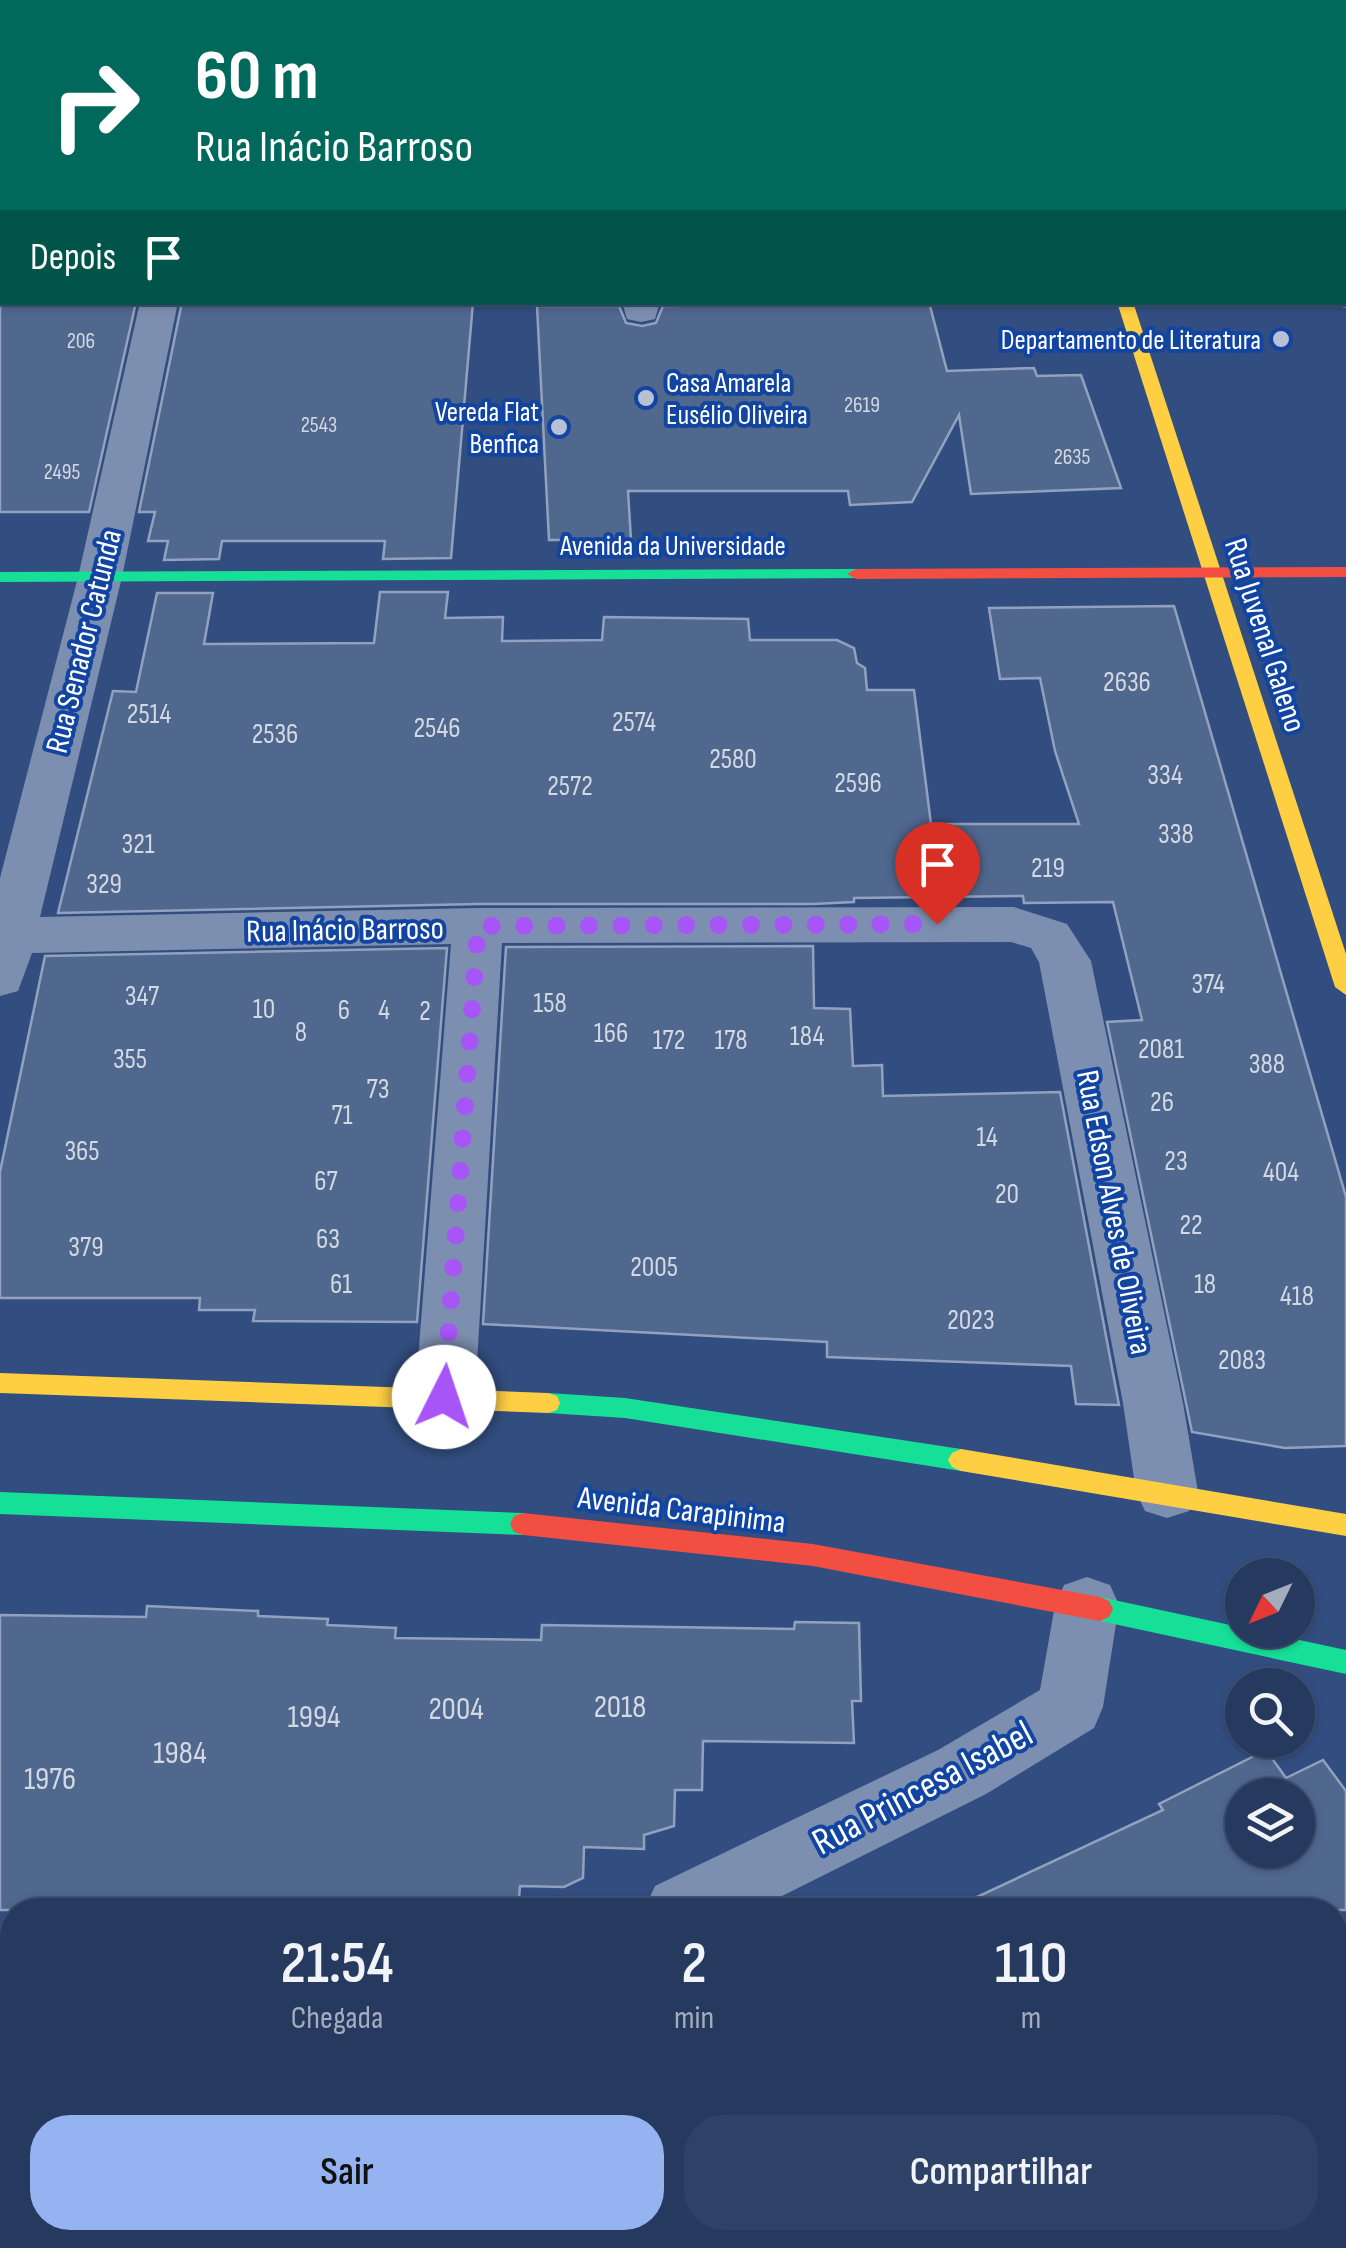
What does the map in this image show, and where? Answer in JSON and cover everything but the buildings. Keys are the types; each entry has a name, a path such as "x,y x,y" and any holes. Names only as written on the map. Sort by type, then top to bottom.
{"main road":[{"name":"Rua Juvenal Galeno","path":"1126,305 1346,987"},
{"name":"Avenida da Universidade","path":"0,578 1346,572"},
{"path":"0,1382 444,1397 625,1408 1166,1492 1346,1525"},
{"name":"Avenida Carapinima","path":"0,1502 365,1514 636,1533 857,1563 1086,1605 1346,1662"}],"street":[{"name":"Rua Senador Catunda","path":"3,950 100,577 158,305"},
{"name":"Rua Inácio Barroso","path":"3,950 478,926 1014,924 1049,936"},
{"path":"444,1397 478,926"},
{"name":"Rua Edson Alves de Oliveira","path":"1049,936 1065,961 1153,1403 1166,1492"},
{"name":"Rua Princesa Isabel","path":"705,1898 962,1772 1070,1707 1086,1605"}],"traffic: fast":[{"path":"0,577 856,574"},
{"path":"548,1403 625,1408 961,1460"},
{"path":"0,1503 523,1524"},
{"path":"1100,1609 1346,1662"}],"traffic: slow":[{"path":"1126,305 1346,987"},
{"path":"0,1383 548,1403"},
{"path":"961,1460 1346,1525"}],"traffic: jam":[{"path":"856,574 1346,572"},
{"path":"523,1524 813,1555 1100,1609"}],"place":[{"name":"Departamento de Literatura","path":"1281,339"},
{"name":"Casa Amarela Eusélio Oliveira","path":"646,398"},
{"name":"Vereda Flat Benfica","path":"559,427"}],"route":[{"path":"444,1397 478,926 937,924"}]}
